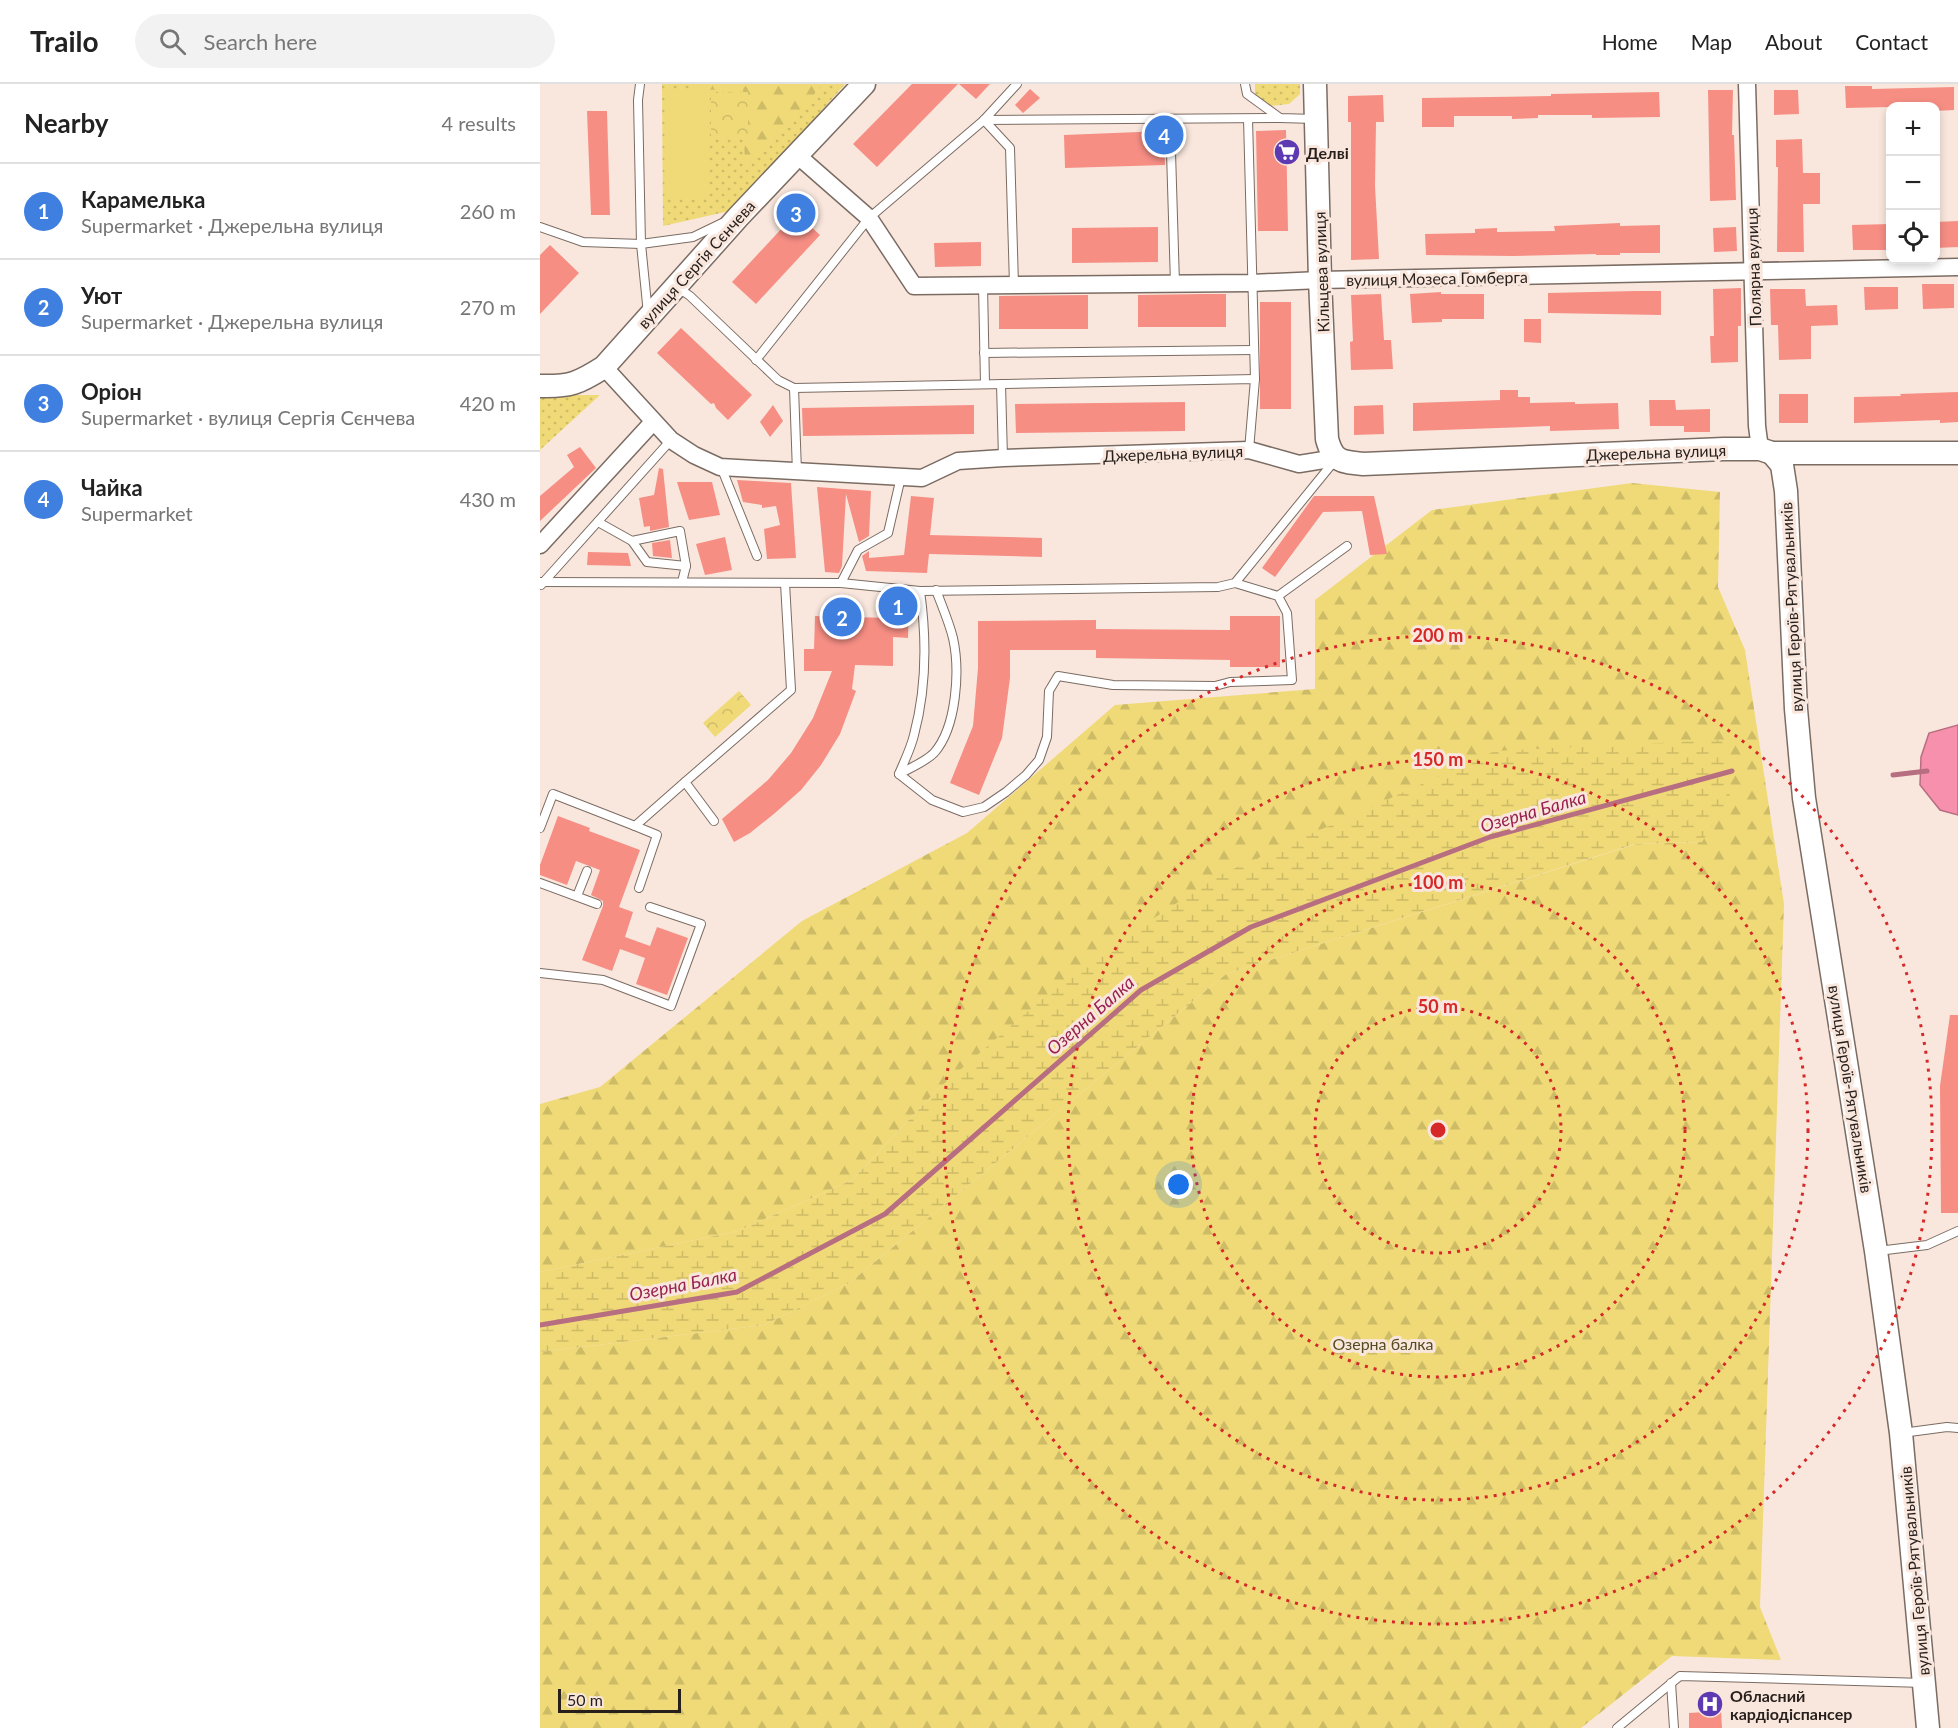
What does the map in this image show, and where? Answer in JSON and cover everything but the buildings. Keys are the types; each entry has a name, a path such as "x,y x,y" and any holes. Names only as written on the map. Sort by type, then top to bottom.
{"main road":[{"name":"вулиця Сергія Сєнчева","path":"604,367 739,216 864,84"},
{"name":"Кільцева вулиця","path":"1316,84 1320,280 1327,439 1330,451 1336,458"},
{"path":"540,386 562,387 583,381 604,367"},
{"name":"Джерельна вулиця","path":"1336,458 1363,464 1766,451 1958,453"},
{"name":"вулиця Героїв-Рятувальників","path":"1766,451 1782,465 1786,491 1796,709 1804,798 1876,1251 1901,1433 1928,1728"}],"street":[{"name":"Полярна вулиця","path":"1747,84 1757,426 1766,451"},
{"name":"вулиця Мозеса Гомберга","path":"797,154 869,218 914,286 1251,283 1958,267"},
{"name":"Джерельна вулиця","path":"604,367 671,440 694,455 720,467 922,478 958,461 1003,458 1250,450 1299,464 1336,458"},
{"path":"540,546 653,422"}],"lane":[{"path":"640,84 638,100 641,244 648,317"},
{"path":"756,360 869,218 984,120 1017,84"},
{"path":"1245,84 1247,94 1280,118"},
{"path":"1170,119 1175,284"},
{"path":"1248,119 1255,379 1250,450"},
{"path":"984,120 1317,119"},
{"path":"984,120 1010,148 1014,285"},
{"path":"540,227 583,242 641,244 693,237 739,216"},
{"path":"983,285 985,384"},
{"path":"676,286 690,296 778,380 794,388 1255,379"},
{"path":"984,353 1254,350"},
{"path":"1001,384 1003,458"},
{"path":"794,388 797,472"},
{"path":"541,584 671,440"},
{"path":"1235,583 1336,458"},
{"path":"720,467 757,556"},
{"path":"841,583 858,550 888,533 901,477"},
{"path":"598,522 632,541 646,562 687,566"},
{"path":"632,541 680,531 687,566 682,582"},
{"path":"1278,596 1347,546"},
{"path":"635,826 791,690 785,583"},
{"path":"541,584 841,583 920,591 1218,587 1235,583 1278,596 1287,613 1292,680 1230,682 1215,686 1113,685 1058,676 1049,691 1047,737 1039,760 1013,787 984,807 963,812 932,800 899,774"},
{"path":"899,774 932,755 944,739 952,712 956,677 953,638 936,590"},
{"path":"899,774 914,736 926,676 924,620 920,591"},
{"path":"685,782 714,821"},
{"path":"540,828 553,794 657,835 639,888"},
{"path":"577,897 588,871"},
{"path":"540,883 597,904"},
{"path":"540,973 603,980 671,1006 701,924 650,907"},
{"path":"1876,1251 1927,1245 1958,1231"},
{"path":"1901,1433 1947,1427 1958,1428"},
{"path":"1617,1728 1680,1676 1924,1683"},
{"path":"1671,1683 1674,1728"}],"green space":[{"path":"662,84 845,84 734,210 663,226"},
{"path":"689,84 823,84 745,171 743,89 700,90"},
{"path":"1255,84 1300,84 1300,94 1289,104 1269,106 1255,96"},
{"path":"708,90 708,197 666,197 665,91"},
{"path":"748,92 748,138 711,139 711,93"},
{"path":"540,395 600,395 540,450"},
{"name":"Озерна балка","path":"1632,483 1720,492 1718,587 1745,650 1784,904 1760,1607 1781,1660 1672,1656 1581,1728 540,1728 540,1352 764,1325 849,1283 1226,974 1636,844 1702,842 1722,740 940,1087 852,1180 738,1231 540,1272 540,1104 600,1087 802,921 967,833 1115,705 1315,689 1315,600 1432,510"},
{"path":"739,691 751,705 715,737 703,723"},
{"path":"1722,740 1730,797 1702,842 1635,844 1226,974 849,1283 764,1325 540,1352 540,1272 738,1231 852,1180 940,1087 1083,964 1220,875 1495,751"}],"shaded area":[{"path":"1958,725 1958,815 1940,810 1920,785 1921,757 1929,733"}],"waterway":[{"name":"Озерна Балка","path":"540,1325 737,1292 885,1214 1141,990 1251,927 1490,837 1732,771"},
{"name":"Озерна Балка","path":"1893,775 1927,771"}],"place":[{"name":"Чайка","path":"1164,135"},
{"name":"Делві","path":"1287,152"},
{"name":"Оріон","path":"796,213"},
{"name":"Карамелька","path":"898,606"},
{"name":"Уют","path":"842,617"},
{"name":"Обласний кардіодіспансер","path":"1710,1704"}]}
